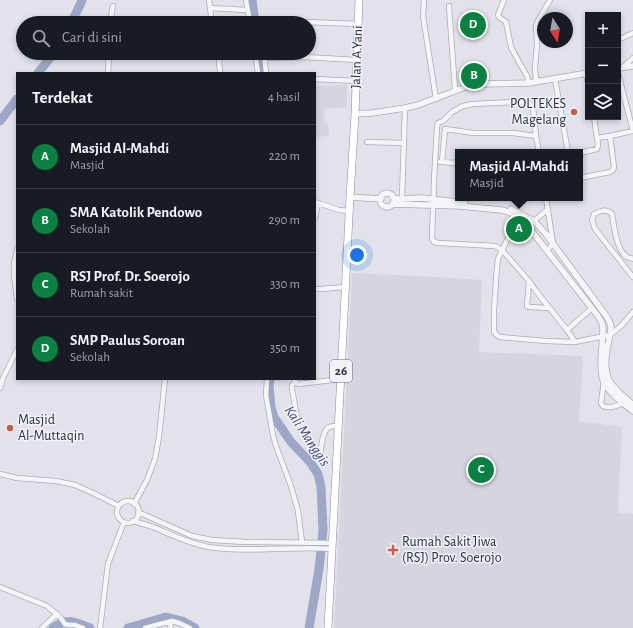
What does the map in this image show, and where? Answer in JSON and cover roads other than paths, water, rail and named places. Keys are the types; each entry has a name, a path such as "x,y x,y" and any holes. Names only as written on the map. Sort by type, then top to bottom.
{"highway":[{"name":"Jalan A.Yani","path":"355,114 359,0"},
{"name":"26","path":"328,628 329,546 339,426 355,114"}],"street":[{"path":"209,0 211,16"},
{"path":"246,0 248,16"},
{"path":"424,0 423,16 436,99"},
{"path":"504,0 498,15 506,22 514,53 527,76 528,83"},
{"path":"536,81 536,26 540,16 550,0"},
{"path":"111,16 113,6"},
{"path":"449,6 455,90"},
{"path":"210,8 247,10"},
{"path":"316,23 358,24"},
{"path":"621,39 633,33"},
{"path":"316,56 357,60"},
{"path":"621,67 633,58"},
{"path":"108,60 108,72"},
{"path":"256,60 258,72"},
{"path":"264,60 266,72"},
{"path":"218,62 220,72"},
{"path":"621,68 633,66"},
{"path":"355,114 405,108 436,99 455,90 479,84 528,83 585,74"},
{"path":"316,79 356,81"},
{"path":"555,79 567,149"},
{"path":"597,138 633,131 621,84"},
{"path":"538,149 533,107 530,103 517,102 473,104 463,106 452,112 443,121 438,123 432,238 434,242 438,243 495,246 502,250 529,281 575,342"},
{"path":"402,198 405,108"},
{"path":"583,152 597,149 598,145 594,120"},
{"path":"442,162 445,129 443,121"},
{"path":"445,129 474,133 513,133 536,136"},
{"path":"583,177 610,172 613,170 614,167 610,136"},
{"path":"367,142 404,143"},
{"path":"436,162 455,163"},
{"path":"381,199 383,195 388,194 392,195 393,202"},
{"path":"350,197 381,199"},
{"path":"381,199 382,203 389,207 393,202 402,198 501,210 507,211 518,217 530,229 598,316 602,323 603,336 601,373 604,381 611,391 633,405"},
{"path":"547,201 552,243 547,251"},
{"path":"393,202 433,202 508,208 534,221 546,234 607,317 611,330 606,361 608,379 633,411"},
{"path":"316,203 339,210 349,211"},
{"path":"534,221 548,209"},
{"path":"633,259 626,257 620,249 612,214 604,210 594,214 592,220 595,229 633,277"},
{"path":"518,217 498,259 495,281 495,334 500,337 575,342 610,335 622,325 633,312"},
{"path":"16,255 14,264 16,291"},
{"path":"529,281 527,306 549,308"},
{"path":"316,289 321,290 345,287"},
{"path":"567,330 592,308"},
{"path":"0,388 16,352"},
{"path":"134,504 147,480 155,459 159,437 165,380"},
{"path":"267,380 266,395 273,435 298,511 302,542"},
{"path":"297,418 292,389 292,385 295,380 298,384 341,380"},
{"path":"604,381 601,403 603,406 610,408 626,401"},
{"path":"320,456 326,430 331,426 339,426"},
{"path":"0,474 17,478 56,481 75,485 119,506"},
{"path":"133,521 137,517 138,509 131,502 124,502 118,509 118,515 121,521 133,521 191,543 203,546 246,550 276,550 312,549 329,546"},
{"path":"138,512 192,536 212,540 246,542 314,542 329,546"},
{"path":"100,627 108,564 124,522"},
{"path":"274,542 276,550"},
{"path":"0,588 47,606 59,616 65,624 83,628"},
{"path":"42,628 59,616"},
{"path":"170,628 172,621"},
{"path":"145,628 172,621 190,628"}],"waterway":[{"path":"74,16 82,0"},
{"name":"Kali Manggis","path":"252,0 254,16"},
{"path":"39,72 48,60"},
{"name":"Kali Manggis","path":"259,60 261,72"},
{"path":"0,121 16,100"},
{"name":"Kali Manggis","path":"270,380 271,407 274,417 291,442 310,462 318,474 321,487 323,530 319,569 309,628"},
{"name":"Kali Manggis","path":"128,628 166,617 182,621 195,628"},
{"name":"Kali Manggis","path":"53,628 67,622 75,622 90,628"}],"place":[{"name":"SMP Paulus Soroan","path":"473,25"},
{"name":"SMA Katolik Pendowo","path":"474,76"},
{"name":"POLTEKES Magelang","path":"574,112"},
{"name":"Masjid Al-Mahdi","path":"519,229"},
{"name":"Masjid Al-Muttaqin","path":"10,428"},
{"name":"RSJ Prof. Dr. Soerojo","path":"481,470"},
{"name":"Rumah Sakit Jiwa (RSJ) Prov. Soerojo","path":"393,550"}]}
